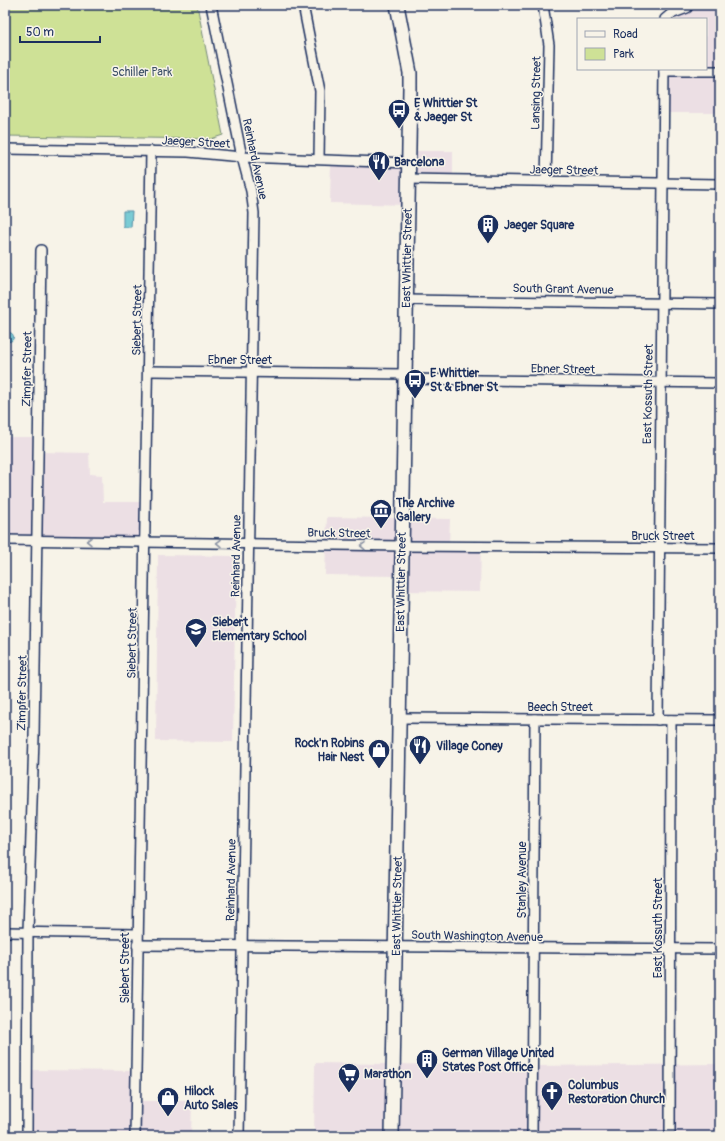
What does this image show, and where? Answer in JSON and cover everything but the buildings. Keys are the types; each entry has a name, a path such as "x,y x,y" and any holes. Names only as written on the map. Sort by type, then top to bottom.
{"street":[{"name":"Reinhard Avenue","path":"211,5 242,157 251,191 254,213 239,1136"},
{"path":"303,5 320,91 319,159"},
{"name":"East Whittier Street","path":"392,1136 410,74 397,5"},
{"name":"Lansing Street","path":"543,5 549,45 546,181"},
{"path":"666,18 671,14 687,8 688,5"},
{"path":"664,70 720,71"},
{"name":"East Kossuth Street","path":"658,720 664,70"},
{"name":"Jaeger Street","path":"5,149 188,152 242,157 409,163"},
{"name":"Siebert Street","path":"135,1136 137,934 151,151"},
{"name":"Jaeger Street","path":"408,179 720,184"},
{"name":"Zimpfer Street","path":"27,1136 28,932 37,540 41,250"},
{"name":"South Grant Avenue","path":"406,300 720,304"},
{"name":"Ebner Street","path":"148,371 720,383"},
{"name":"Bruck Street","path":"5,540 659,549 720,548"},
{"name":"Beech Street","path":"399,718 720,720"},
{"name":"Stanley Avenue","path":"532,1136 535,719"},
{"name":"East Kossuth Street","path":"670,1136 671,720"},
{"path":"5,932 137,934"},
{"name":"South Washington Avenue","path":"137,945 533,949 720,949"}],"shaded area":[{"path":"689,5 720,5 720,113 665,113 665,70 707,70 707,18 671,18"},
{"path":"409,151 453,151 453,180 408,179 408,205 330,203 331,159 408,163"},
{"path":"5,437 40,437 40,452 89,453 90,474 102,475 103,502 147,502 146,543 5,541"},
{"path":"327,517 450,519 449,545 481,545 480,592 398,591 398,576 325,575"},
{"name":"Siebert Elementary School","path":"158,555 236,556 233,742 156,741"},
{"path":"315,1063 533,1066 720,1064 720,1136 314,1136"},
{"path":"30,1070 137,1071 137,1101 192,1101 191,1136 27,1136"}],"green space":[{"name":"Schiller Park","path":"5,5 197,5 223,135 211,139 5,136"}],"water":[{"path":"123,211 132,211 131,227 123,227"},
{"path":"7,333 11,333 13,337 11,341 7,341 5,339 5,335"}],"place":[{"name":"E Whittier St & Jaeger St","path":"399,130"},
{"name":"Barcelona","path":"379,182"},
{"name":"Jaeger Square","path":"488,244"},
{"name":"E Whittier St & Ebner St","path":"415,400"},
{"name":"The Archive Gallery","path":"381,530"},
{"name":"Siebert Elementary School","path":"196,648"},
{"name":"Village Coney","path":"420,766"},
{"name":"Rock'n Robins Hair Nest","path":"379,770"},
{"name":"German Village United States Post Office","path":"427,1080"},
{"name":"Marathon","path":"349,1094"},
{"name":"Columbus Restoration Church","path":"552,1112"},
{"name":"Hilock Auto Sales","path":"168,1118"}]}
